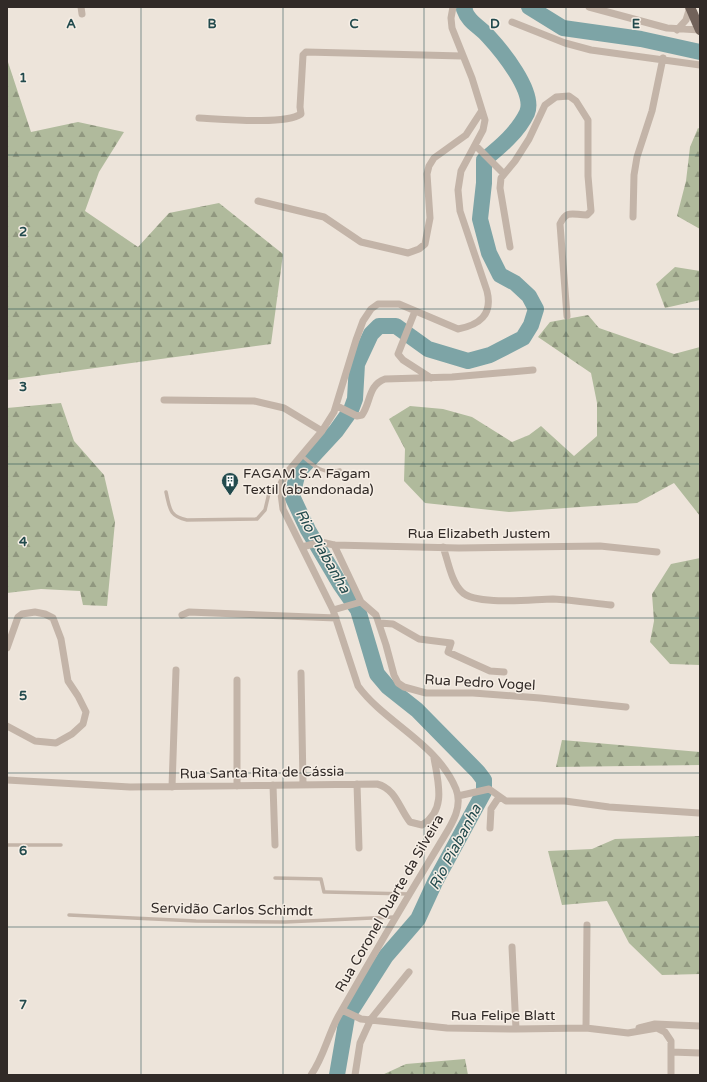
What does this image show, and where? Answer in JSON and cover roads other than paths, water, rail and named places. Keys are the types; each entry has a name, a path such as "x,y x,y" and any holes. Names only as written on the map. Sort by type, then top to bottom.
{"main road":[{"path":"690,7 700,30"}],"street":[{"path":"453,7 451,18 452,28 472,78 481,112 485,120 483,130 461,171 458,181 458,195 460,211 490,300 488,310 476,324 458,329 399,304 378,304 371,309 363,321 356,340 337,406 304,457 285,474 280,486 283,509 336,609 336,618 358,686 365,695 410,732 433,756 452,782 458,796 489,789 493,790 499,797 506,801 565,801 609,807 699,812"},
{"path":"589,7 606,9 677,30 700,30"},
{"path":"677,30 686,20 690,7"},
{"path":"512,22 578,46 605,52 663,58 700,65"},
{"path":"199,118 285,120 301,114 300,107 303,55 306,52 462,56"},
{"path":"633,217 634,176 637,157 652,111 663,58"},
{"path":"510,247 500,188 501,178 503,173 515,160 529,139 542,109 548,101 556,97 564,96 576,101 588,120 588,176 591,211 587,215 568,214 563,217 560,224 567,316"},
{"path":"258,201 324,217 361,242 408,253 419,249 425,244 430,218 427,174 429,166 434,158 466,135 481,112"},
{"path":"475,145 503,173"},
{"path":"415,311 398,354 403,360 431,378"},
{"path":"337,406 357,416 363,414 372,387 379,381 389,378 431,378 534,370"},
{"path":"164,400 254,401 284,408 322,431"},
{"name":"Rua Elizabeth Justem","path":"302,547 321,542 334,545 443,547 600,546 657,552"},
{"name":"Rua Pedro Vogel","path":"334,545 359,602 370,608 380,623 394,675 398,683 411,690 426,693 473,693 626,707"},
{"path":"443,547 456,584 461,592 467,596 502,601 552,599 611,605"},
{"path":"336,609 359,602"},
{"path":"182,615 189,612 336,618"},
{"path":"7,648 18,617 27,613 45,614 53,618 61,639 68,681 86,712 83,724 72,734 56,743 35,741 7,726"},
{"name":"Rua Pedro Vogel","path":"380,623 393,624 419,640 451,643 448,652 490,671 504,672"},
{"path":"172,787 176,670"},
{"path":"301,672 303,784"},
{"path":"237,680 237,786"},
{"name":"Rua Santa Rita de Cássia","path":"7,780 110,787 377,784 389,789 410,822 422,825 433,817 438,805 439,785 433,756"},
{"path":"357,784 359,848"},
{"path":"273,785 275,845"},
{"name":"Rua Coronel Duarte da Silveira","path":"311,1075 343,1011 394,917 451,825 456,814 458,796"},
{"path":"490,828 491,810 499,797"},
{"path":"586,1028 587,925"},
{"path":"512,947 516,1029"},
{"path":"355,1075 360,1043 371,1019 409,972"},
{"name":"Rua Felipe Blatt","path":"343,1011 361,1019 447,1028 586,1028 628,1033 656,1028 665,1032 670,1041 671,1052"},
{"path":"628,1033 655,1024 700,1026"},
{"path":"671,1075 671,1052 700,1052"}],"lane":[{"path":"304,457 323,472 340,470"},
{"path":"166,492 170,508 173,515 177,518 187,520 256,519 264,510 270,489 280,486"},
{"path":"7,845 61,845"},
{"path":"275,878 321,879 324,892 409,894"},
{"name":"Servidão Carlos Schimdt","path":"69,915 196,921 285,922 394,917"}],"waterway":[{"name":"Rio Piabanha","path":"337,1075 347,1017 386,956 418,919 435,882 484,792 484,780 417,710 388,687 377,674 358,610 340,584 308,530 292,496 298,472 336,431 351,410 355,399 357,364 371,334 379,326 396,326 428,349 468,361 490,355 523,338 531,325 536,309 529,296 515,283 500,275 489,253 480,219 484,183 484,160 519,127 527,113 527,94 516,72 501,51 488,36 468,18 464,9 465,7"},
{"name":"Rio Piabanha","path":"529,7 563,28 641,39 700,52"}],"place":[{"name":"FAGAM S.A Fagam Textil (abandonada)","path":"230,496"}]}
